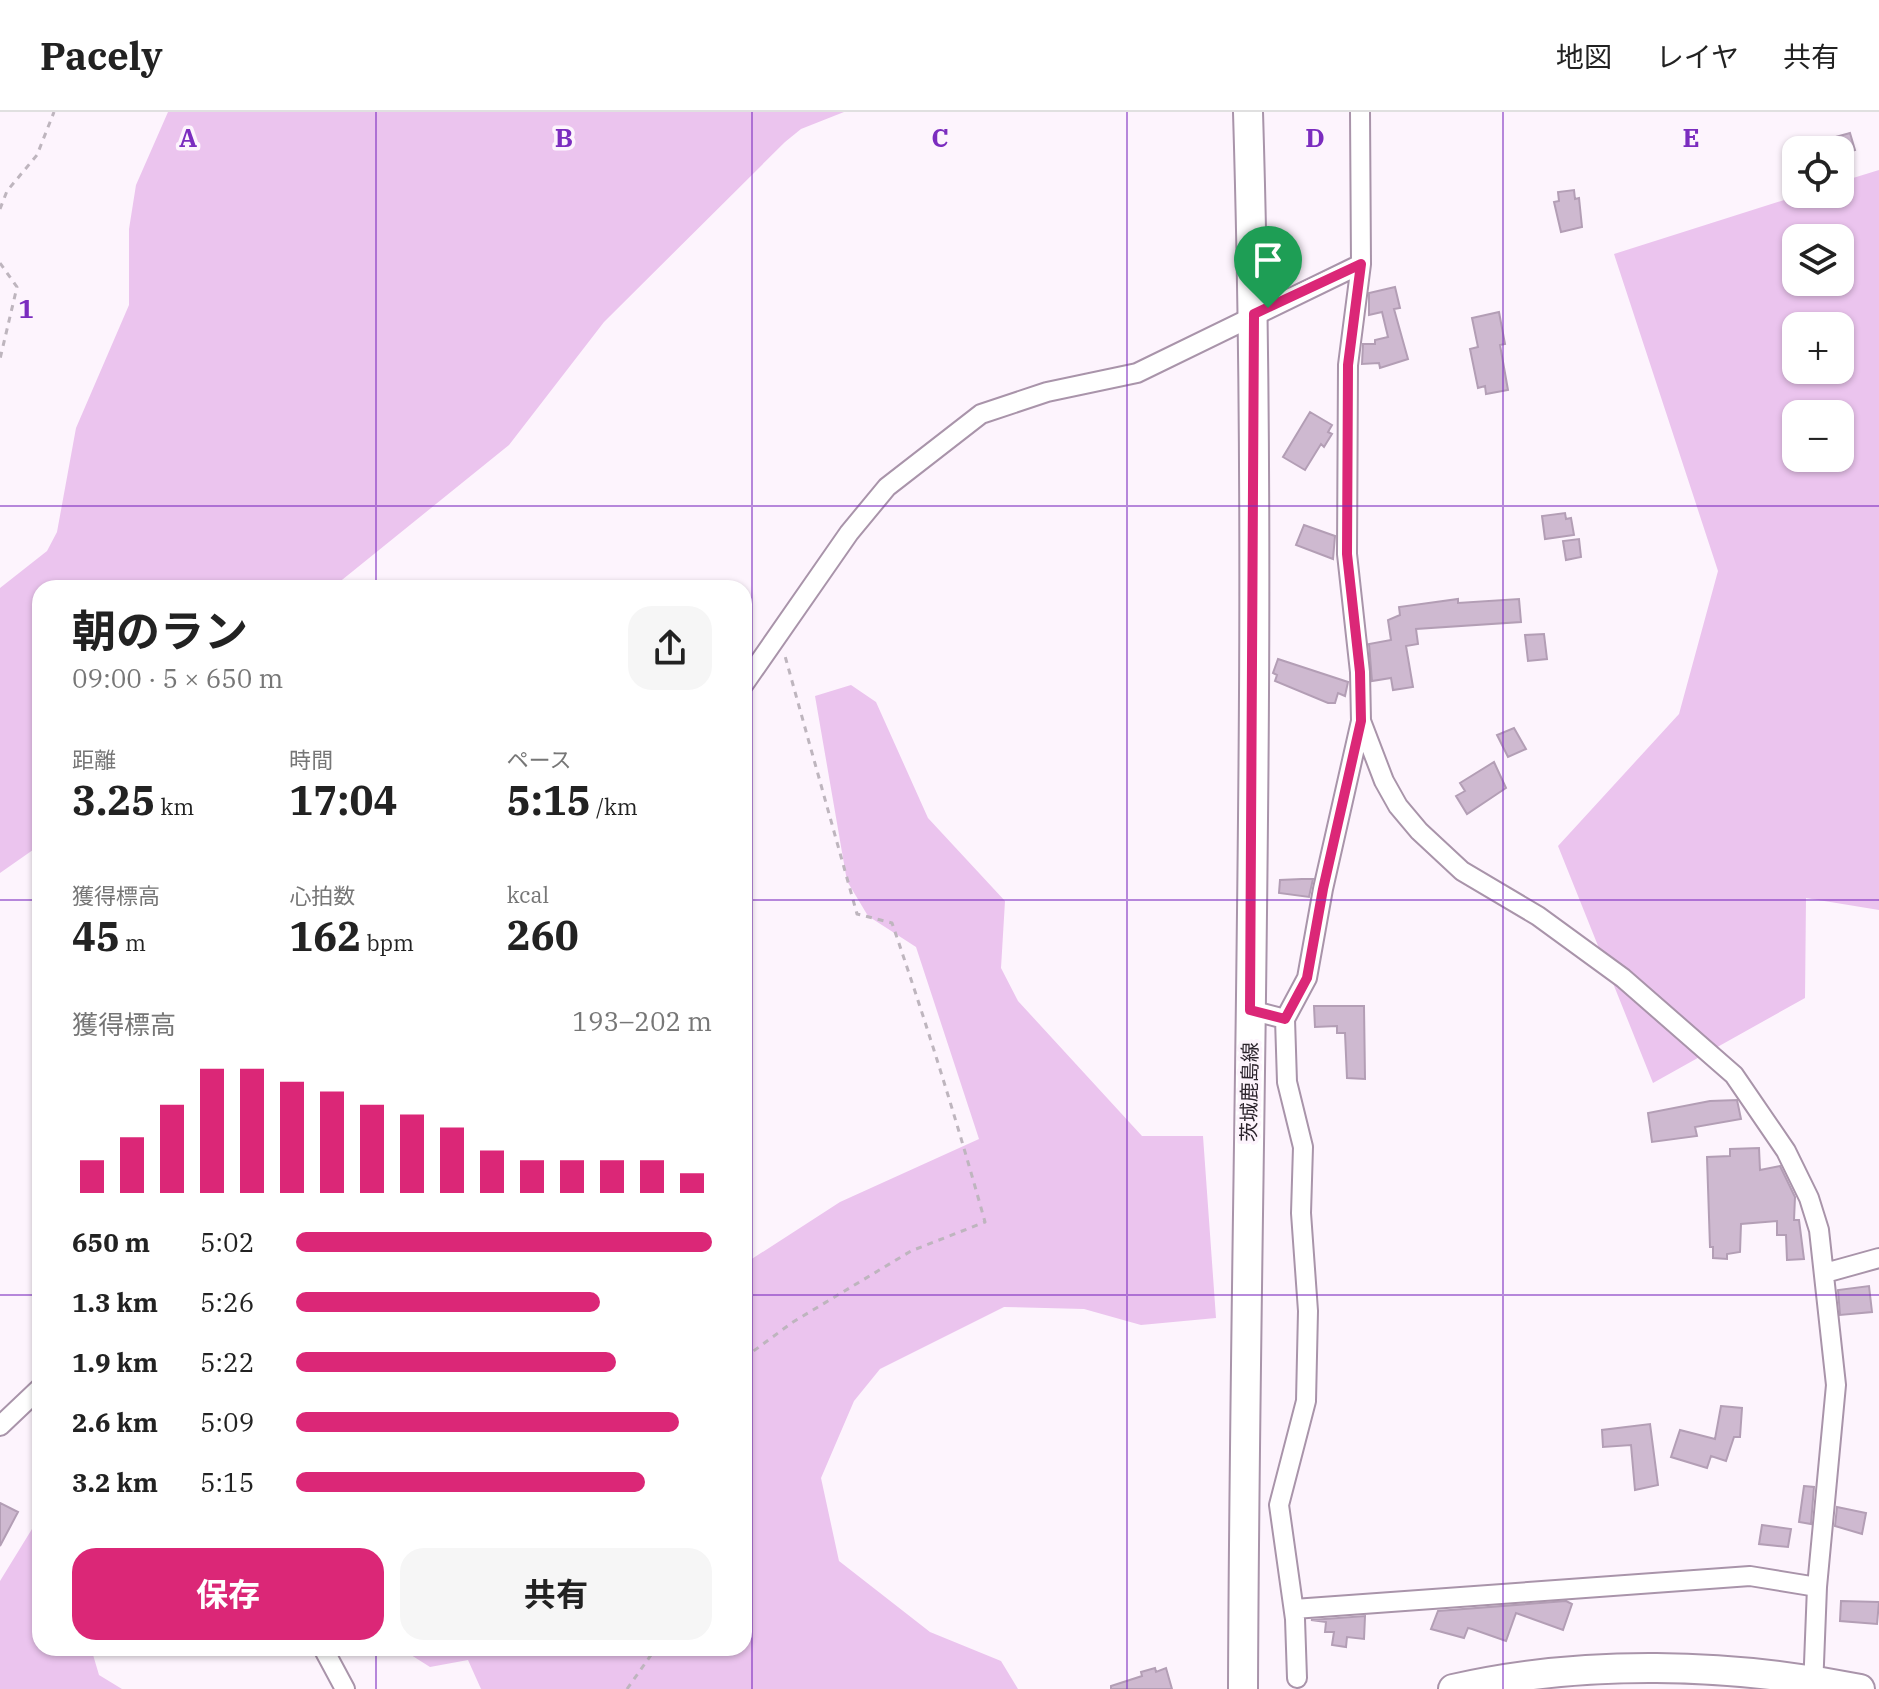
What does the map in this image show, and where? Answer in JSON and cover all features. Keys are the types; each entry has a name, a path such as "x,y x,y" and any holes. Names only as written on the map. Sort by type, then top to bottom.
{"main road":[{"name":"茨城鹿島線","path":"1243,1689 1254,314 1248,112"},
{"path":"1453,1689 1528,1676 1631,1669 1744,1673 1860,1689"}],"street":[{"path":"1297,1678 1294,1609 1279,1505 1306,1401 1308,1311 1301,1213 1303,1147 1287,1082 1285,1019 1307,978 1323,889 1361,721 1360,672 1347,554 1348,365 1361,264 1360,112"},
{"path":"752,673 849,533 887,487 981,414 1047,392 1137,373 1361,264"},
{"path":"1361,721 1369,747 1398,806 1440,852 1462,871 1538,916 1623,978 1734,1075 1786,1151 1809,1198 1819,1230 1836,1385 1817,1587 1814,1684"},
{"path":"1250,1010 1285,1019"},
{"path":"1825,1273 1879,1258"},
{"path":"0,1426 32,1396"},
{"path":"1244,1518 1281,1520"},
{"path":"1294,1609 1750,1576 1817,1587"},
{"path":"327,1656 345,1689"}],"path":[{"path":"0,209 7,191 37,155 54,112"},
{"path":"0,263 17,287 0,359"},
{"path":"752,1352 793,1322 911,1251 985,1222 945,1076 910,984 892,923 857,914 779,636"},
{"path":"627,1689 650,1656"}],"shaded area":[{"path":"168,112 844,112 801,129 785,142 604,322 509,445 342,580 32,580 32,851 0,873 0,588 47,551 57,532 76,428 129,305 129,229 136,185"},
{"path":"1879,170 1879,910 1806,898 1805,998 1653,1083 1558,846 1679,714 1718,571 1614,254 1782,201 1782,208 1854,208 1854,178"},
{"path":"851,685 876,702 928,818 1005,901 1001,968 1018,1001 1142,1136 1203,1136 1216,1318 1141,1325 1084,1309 1004,1307 880,1369 854,1401 821,1478 839,1561 930,1632 1001,1661 1018,1689 481,1689 468,1660 430,1667 413,1656 752,1656 752,1259 840,1202 979,1139 916,947 868,916 847,881 815,696"},
{"path":"32,1529 32,1656 93,1656 99,1675 122,1689 0,1689 0,1581"}],"building":[{"path":"1574,190 1575,199 1579,198 1582,227 1561,232 1554,202 1559,201 1558,192"},
{"path":"1395,287 1400,308 1394,309 1408,359 1380,368 1379,363 1362,364 1363,344 1375,344 1375,340 1388,337 1382,312 1369,315 1369,293"},
{"path":"1499,312 1505,344 1500,345 1508,390 1486,394 1485,386 1478,388 1470,349 1478,347 1472,318"},
{"path":"1310,412 1332,425 1328,432 1332,434 1324,447 1321,444 1305,470 1283,457"},
{"path":"1565,513 1566,519 1571,518 1574,535 1545,539 1542,516"},
{"path":"1304,525 1335,536 1333,559 1296,545"},
{"path":"1579,539 1581,557 1566,560 1563,541"},
{"path":"1458,599 1458,603 1519,599 1521,622 1416,629 1418,644 1406,646 1413,687 1393,690 1391,678 1372,681 1369,644 1391,640 1388,620 1400,615 1399,607"},
{"path":"1544,634 1547,659 1528,661 1525,635"},
{"path":"1278,659 1348,682 1345,696 1338,693 1335,703 1328,703 1275,681 1277,675 1273,673"},
{"path":"1514,728 1526,749 1508,757 1497,735"},
{"path":"1494,762 1506,788 1467,814 1456,796 1465,791 1460,783"},
{"path":"1313,879 1309,897 1279,893 1280,880"},
{"path":"1314,1006 1364,1006 1365,1079 1347,1078 1345,1033 1337,1033 1337,1026 1315,1027"},
{"path":"1737,1100 1741,1119 1695,1127 1697,1136 1652,1142 1648,1113 1710,1101"},
{"path":"1759,1148 1760,1170 1780,1166 1795,1197 1794,1220 1799,1220 1804,1259 1787,1260 1786,1235 1777,1235 1777,1221 1741,1224 1740,1252 1727,1254 1727,1259 1713,1258 1707,1157 1730,1156 1730,1149"},
{"path":"1869,1286 1872,1312 1840,1315 1838,1290"},
{"path":"1721,1406 1742,1408 1740,1437 1734,1437 1726,1461 1711,1456 1707,1468 1671,1457 1680,1430 1715,1439"},
{"path":"1650,1424 1658,1485 1635,1490 1631,1445 1603,1447 1602,1430"},
{"path":"1804,1486 1814,1487 1811,1524 1799,1522"},
{"path":"0,1503 18,1512 0,1546"},
{"path":"1837,1507 1866,1513 1862,1534 1835,1526"},
{"path":"1762,1525 1791,1529 1788,1547 1759,1544"},
{"path":"1566,1601 1572,1604 1563,1630 1516,1613 1506,1641 1468,1628 1464,1638 1431,1629 1438,1611"},
{"path":"1841,1601 1879,1602 1877,1624 1840,1621"},
{"path":"1365,1616 1364,1639 1347,1637 1346,1647 1332,1645 1334,1632 1325,1632 1326,1622 1311,1620"},
{"path":"1155,1668 1156,1672 1166,1668 1172,1689 1111,1689 1111,1686 1142,1676 1141,1672"}],"route":[{"path":"1361,264 1348,365 1347,554 1360,672 1361,721 1323,889 1307,978 1285,1019 1250,1010 1254,314 1268,308 1361,264"}]}
